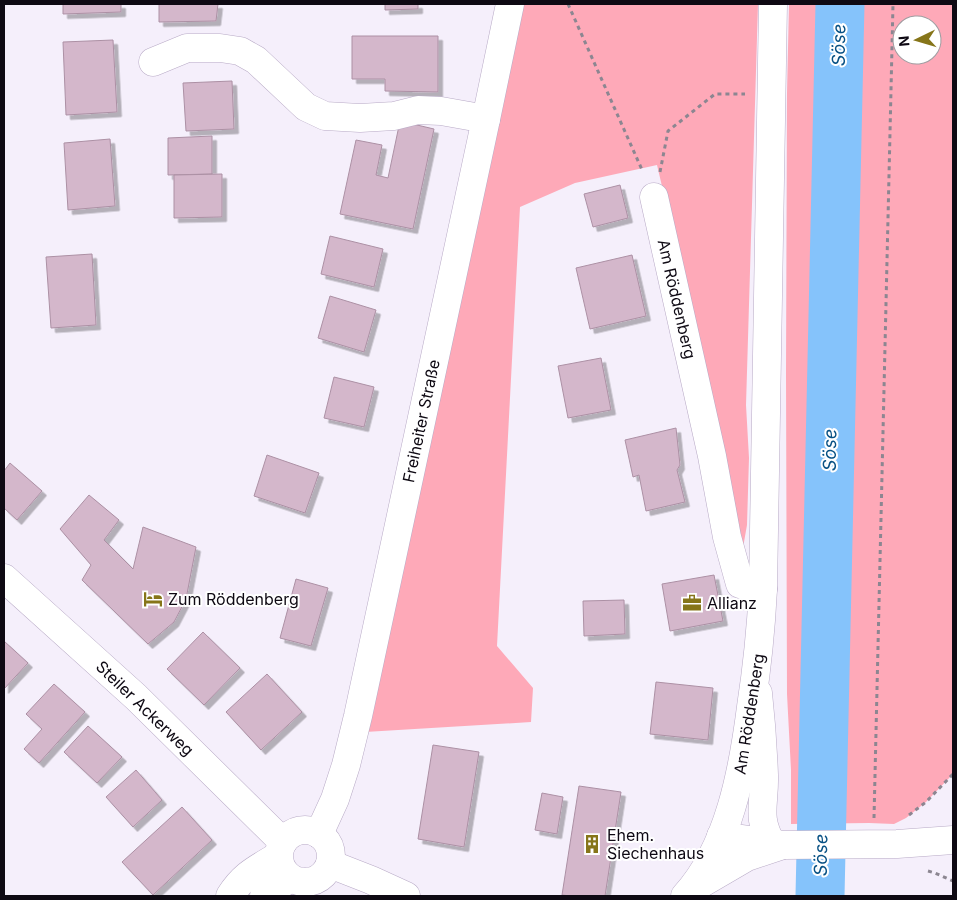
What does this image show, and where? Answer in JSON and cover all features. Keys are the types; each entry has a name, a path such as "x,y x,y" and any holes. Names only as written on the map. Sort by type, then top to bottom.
{"street":[{"name":"Freiheiter Straße","path":"318,834 334,799 346,765 358,716 510,4"},
{"name":"Am Röddenberg","path":"689,893 703,874 731,809 740,775 756,677 763,589 773,4"},
{"path":"153,62 187,48 220,48 240,51 256,60 306,106 325,116 360,118 394,116 418,110 441,111 486,119"},
{"name":"Am Röddenberg","path":"657,186 727,537 740,584 763,589"},
{"name":"Steiler Ackerweg","path":"4,578 136,697 284,859"},
{"path":"756,677 762,732 763,824 766,834 778,844"},
{"path":"264,896 284,859 290,835 299,831 309,830 318,834 325,839 331,856 326,872 314,881 306,883 297,882 284,859"},
{"path":"721,836 778,844 868,845 895,834 953,840"},
{"path":"689,893 747,858 778,844"},
{"path":"230,896 250,873 284,859"},
{"path":"330,864 406,896"}],"path":[{"path":"568,4 657,186"},
{"path":"893,4 874,823 895,834 906,818 926,802 953,774"},
{"path":"657,186 668,131 715,94 771,93"},
{"path":"921,869 953,881"}],"shaded area":[{"path":"518,4 758,4 746,405 749,458 747,525 741,559 725,453 657,165 575,183 520,207 497,646 533,688 531,722 365,732"},
{"path":"789,4 953,4 953,774 926,802 906,818 894,824 791,824 791,770 787,694 786,374"}],"building":[{"path":"63,4 121,4 121,12 63,14"},
{"path":"159,4 218,4 216,21 159,22"},
{"path":"385,4 418,4 418,9 385,10"},
{"path":"352,36 438,36 438,92 385,91 385,79 352,79"},
{"path":"113,40 117,112 66,115 63,42"},
{"path":"232,81 234,129 186,131 183,83"},
{"path":"400,121 434,129 413,229 340,214 356,140 382,145 376,175 388,178"},
{"path":"212,136 212,174 168,175 168,138"},
{"path":"110,139 115,206 68,210 64,143"},
{"path":"222,174 222,217 174,218 174,175"},
{"path":"620,185 628,218 593,227 584,194"},
{"path":"330,236 383,249 374,287 321,274"},
{"path":"92,254 96,325 51,328 46,257"},
{"path":"632,255 646,316 590,329 576,268"},
{"path":"330,296 376,310 364,352 318,338"},
{"path":"601,358 611,410 568,418 558,366"},
{"path":"334,377 374,387 364,427 324,418"},
{"path":"676,428 680,465 677,470 685,502 646,511 639,475 633,477 625,440"},
{"path":"267,455 319,473 305,513 254,496"},
{"path":"10,463 42,491 17,520 4,508 4,471"},
{"path":"89,495 119,520 104,540 133,569 143,527 196,547 186,599 174,622 148,644 82,580 91,565 60,529"},
{"name":"Allianz","path":"714,575 723,621 670,631 662,584"},
{"path":"296,579 328,588 311,646 280,638"},
{"path":"624,600 625,634 584,636 583,601"},
{"path":"203,632 240,668 204,705 167,669"},
{"path":"4,641 28,663 4,689"},
{"path":"267,674 302,712 261,750 226,712"},
{"path":"656,682 713,688 708,740 650,734"},
{"path":"54,684 85,712 39,763 24,749 42,729 26,714"},
{"path":"88,726 122,757 97,783 64,752"},
{"path":"433,745 479,752 464,847 418,839"},
{"path":"136,770 162,800 133,827 106,797"},
{"name":"Ehem. Siechenhaus","path":"579,786 621,792 605,896 562,895"},
{"path":"542,793 563,797 557,834 535,830"},
{"path":"182,807 212,840 153,895 122,862"}],"waterway":[{"name":"Söse","path":"820,896 840,4"}],"place":[{"name":"Zum Röddenberg","path":"153,599"},
{"name":"Allianz","path":"692,603"},
{"name":"Ehem. Siechenhaus","path":"592,844"}]}
